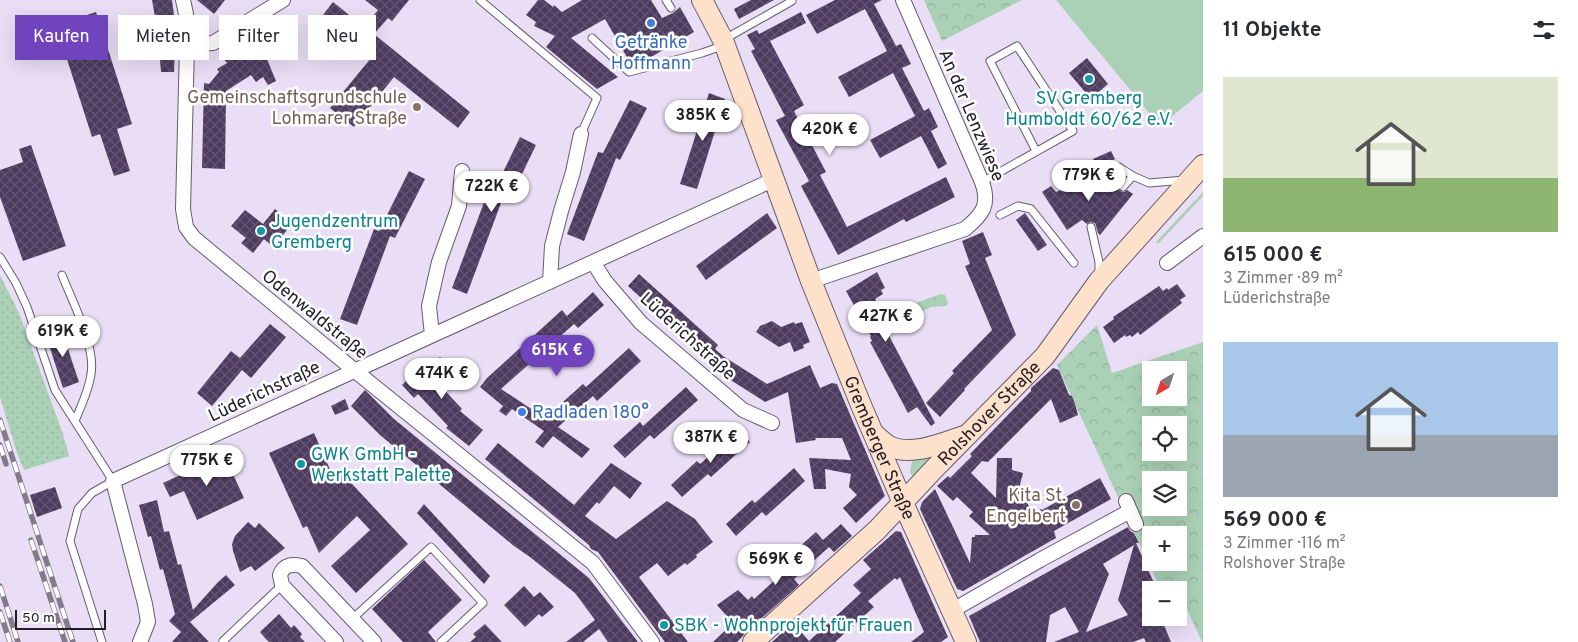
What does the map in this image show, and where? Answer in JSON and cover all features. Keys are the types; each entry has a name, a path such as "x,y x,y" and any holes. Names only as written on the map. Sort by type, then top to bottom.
{"street":[{"name":"Odenwaldstraße","path":"183,0 186,15"},
{"path":"209,43 213,43 283,0"},
{"name":"An der Lenzwiese","path":"811,281 965,229 978,218 985,204 986,193 982,182 903,0"},
{"name":"Gremberger Straße","path":"706,1 724,42 811,281 903,503 966,642"},
{"name":"Odenwaldstraße","path":"187,60 183,209 186,227 194,238 593,563 652,642"},
{"path":"550,282 552,246 573,172 581,134"},
{"path":"432,335 430,306 438,262 459,206 462,171"},
{"name":"Rolshover Straße","path":"752,642 877,530 1045,356 1099,281 1197,172"},
{"name":"Lüderichstraße","path":"112,481 775,179"},
{"path":"1167,263 1203,236"},
{"name":"Lüderichstraße","path":"593,262 605,281 641,322 743,410 772,423"},
{"path":"874,434 889,446 908,450 922,449 968,435"},
{"path":"112,481 148,622 140,642"},
{"path":"953,610 1040,560 1131,512"},
{"path":"336,642 282,585 280,576 284,568 292,564 302,566 374,642"}],"lane":[{"path":"480,0 597,98 581,134"},
{"path":"666,0 671,8"},
{"path":"592,38 629,72 702,53 792,1"},
{"path":"982,182 1073,131 1017,46 990,60 1036,151"},
{"path":"1107,173 1119,167 1132,176 1149,183 1197,172"},
{"path":"1123,187 1132,176"},
{"path":"1000,215 1018,206 1030,209 1074,263"},
{"path":"1091,227 1099,262 1099,281"},
{"path":"0,257 16,283 27,307 55,390 112,481 92,493 78,509 70,541 102,642"},
{"path":"62,275 87,339 92,360 89,384 75,421"},
{"path":"352,618 431,547 483,603 441,642"},
{"path":"224,642 282,585"}],"green space":[{"path":"924,0 1022,0 942,41"},
{"path":"1056,0 1203,0 1203,91 1160,126"},
{"path":"1203,192 1203,196 1158,244 1156,242"},
{"path":"0,275 19,313 63,434 69,456 24,470 0,397"},
{"path":"941,294 945,295 948,303 946,306 931,307 919,313 913,308 916,303"},
{"path":"1097,325 1112,373 1142,363 1142,406 1188,406 1188,361 1147,361 1203,342 1203,642 1187,609 1187,581 1157,581 1152,571 1187,571 1187,526 1142,526 1142,549 1057,365"},
{"path":"939,450 912,476 910,472 913,455"}],"building":[{"path":"152,0 172,0 174,15 155,15"},
{"path":"197,0 225,0 214,14"},
{"path":"365,0 409,0 392,21 388,18 376,32 376,15 374,15 378,10"},
{"path":"538,0 544,0 553,7 554,5 562,12 582,0 651,0 662,18 680,7 694,32 641,63 632,66 605,19 571,38 618,77 597,89 546,47 555,36 534,26 536,22 526,15"},
{"path":"751,0 774,0 739,19 734,9"},
{"path":"835,0 882,0 874,4 896,46 901,44 911,64 902,68 924,111 929,108 938,127 931,131 947,164 938,169 921,136 880,158 870,140 915,116 893,73 849,97 838,77 887,51 865,9 817,34 806,15"},
{"path":"333,2 349,15 323,15"},
{"path":"801,12 806,23 770,41 804,105 794,111 826,172 820,175 847,227 946,177 955,197 906,222 904,219 838,255 801,186 809,181 776,120 785,116 751,51 755,49 747,35 757,30 759,34"},
{"path":"376,36 470,112 458,128 394,77 354,127 330,108 369,60 376,60"},
{"path":"108,49 132,124 117,129 130,171 114,176 100,134 92,137 67,60 108,60"},
{"name":"SV Gremberg Humboldt 60/62 e.V.","path":"1087,58 1108,84 1091,99 1069,73"},
{"path":"160,60 174,60 174,72 161,72"},
{"path":"225,60 267,60 276,81 268,85 263,77 256,82 251,75 226,91 225,169 202,168 204,83 209,84 219,72 217,69 227,63"},
{"path":"709,93 725,99 697,189 680,184"},
{"path":"630,100 647,108 620,160 616,158 584,241 567,234 598,152 603,153"},
{"path":"520,137 536,145 511,197 504,195 467,294 452,288 489,189 494,191"},
{"path":"31,145 66,246 23,261 0,197 0,170 23,162 19,149"},
{"path":"1111,151 1115,159 1097,168 1093,159"},
{"path":"1103,170 1104,177 1111,177 1119,183 1118,188 1120,191 1124,192 1127,190 1133,194 1100,235 1095,223 1090,222 1087,224 1082,220 1067,230 1042,192 1051,186 1056,192"},
{"path":"409,171 425,179 395,238 390,236 357,325 340,319 374,229 379,231"},
{"name":"Jugendzentrum Gremberg","path":"275,209 292,223 283,235 288,239 278,251 264,239 253,253 241,243 246,238 231,226 245,210 263,224"},
{"path":"767,213 777,228 706,280 696,266"},
{"path":"1025,213 1047,245 1038,251 1016,220"},
{"path":"983,232 992,255 985,258 1016,335 940,417 926,403 954,373 952,371 992,330 965,266 970,264 962,241"},
{"path":"877,272 885,288 881,290 883,294 875,299 889,326 885,328 935,423 931,426 917,407 908,413 870,342 872,341 871,336 846,291"},
{"path":"639,274 718,345 715,349 723,356 767,384 810,365 820,388 832,383 837,384 885,496 856,523 843,508 857,495 849,487 851,474 825,469 826,489 814,489 809,458 851,460 842,438 815,438 816,440 796,443 788,392 765,402 715,370 717,367 628,286"},
{"path":"1177,284 1186,296 1180,300 1182,303 1140,335 1138,332 1132,337 1130,335 1126,337 1125,335 1114,343 1103,327 1114,319 1113,317 1159,286 1163,291"},
{"path":"593,292 604,305 578,328 574,324 501,389 545,418 583,384 586,387 629,348 641,361 597,401 593,396 558,427 590,449 582,458 553,436 543,448 535,442 544,431 512,409 506,416 499,411 503,406 480,387 487,378 562,310 567,316"},
{"path":"772,321 781,327 794,322 795,324 802,322 810,342 803,345 804,348 794,352 790,342 779,347 756,332 760,326"},
{"path":"270,324 286,337 251,378 242,370 212,406 197,393 231,351 240,358"},
{"path":"62,331 64,336 69,335 72,344 67,346 79,382 63,388 46,336"},
{"path":"440,357 451,369 437,382 462,409 460,411 483,430 469,446 446,428 448,426 418,394 414,398 402,385 427,362 430,366"},
{"path":"1053,368 1059,370 1069,395 1072,396 1078,415 1060,423 1051,399 988,462 982,461 971,473 996,498 997,458 1012,458 1012,470 1023,473 1019,489 1033,513 1042,510 1100,478 1111,499 1054,531 1056,538 963,591 957,589 920,509 922,502 935,489 970,563 972,537 975,537 975,535 990,535 969,516 973,512 957,497 953,501 937,486 948,476 950,478 972,456 970,454 1031,391 1031,388"},
{"path":"686,387 698,400 654,439 650,435 625,458 613,446 640,422 643,426"},
{"path":"365,390 394,419 589,578 638,642 608,642 599,629 583,642 566,642 595,620 575,593 514,546 380,435 351,406"},
{"path":"345,399 349,409 335,415 331,406"},
{"path":"739,430 750,442 711,477 708,474 682,497 671,485 697,461 700,464"},
{"path":"314,433 332,474 340,471 408,544 356,593 331,566 370,530 357,516 319,553 307,526 303,528 269,453"},
{"path":"498,443 574,505 611,463 642,483 630,499 614,486 599,504 597,502 585,516 616,539 667,501 695,519 713,542 696,555 697,557 687,565 685,563 668,576 657,563 639,577 688,642 665,642 598,552 591,549 589,545 485,459"},
{"path":"224,455 244,498 197,520 184,491 170,497 163,483"},
{"path":"794,468 805,481 766,516 762,512 736,536 726,524 752,500 755,503"},
{"path":"55,487 62,508 37,517 30,495"},
{"path":"157,500 164,532 169,531 178,565 181,564 193,610 226,575 235,585 190,622 209,642 172,642 181,632 169,621 175,614 163,569 160,570 151,536 148,537 139,505"},
{"path":"424,504 490,576 484,584 417,513"},
{"path":"248,522 255,528 259,523 285,548 255,571 251,566 240,572 232,544 235,536"},
{"path":"841,524 852,536 834,552 829,547 794,579 799,585 737,642 713,642 733,623 717,605 738,590 748,600 752,596 754,599 786,570 780,564 816,532 823,540"},
{"path":"1128,527 1134,533 1139,543 1136,543 1142,556 1142,571 1149,571 1153,581 1142,581 1142,626 1164,626 1171,642 1146,642 1144,638 1133,642 1054,642 1079,632 1065,607 1050,615 1046,642 980,642 969,616","holes":["1134,545 1118,600 1128,615 1086,632 1109,574 1103,564"]},
{"path":"896,531 901,532 948,637 941,642 911,642 924,632 900,577 897,580 895,578 868,601 874,607 835,642 772,642 793,623 809,641 861,593 853,585 871,569 863,560"},
{"path":"424,560 462,600 428,632 436,642 403,642 372,609"},
{"path":"524,586 534,597 540,592 554,607 542,617 539,614 525,627 504,605"},
{"path":"279,614 291,628 294,625 302,634 300,637 305,642 269,642 265,638 260,632"},
{"path":"485,624 502,642 470,642 476,637 473,634"}],"railway":[{"path":"0,420 73,642"},
{"path":"0,445 6,464"},
{"path":"31,540 65,642"},
{"path":"0,586 18,642"},
{"path":"0,612 10,642"}],"place":[{"name":"Getränke Hoffmann","path":"651,23"},
{"name":"SV Gremberg Humboldt 60/62 e.V.","path":"1089,79"},
{"name":"Gemeinschaftsgrundschule Lohmarer Straße","path":"417,107"},
{"name":"Jugendzentrum Gremberg","path":"261,231"},
{"name":"Radladen 180°","path":"522,412"},
{"name":"GWK GmbH - Werkstatt Palette","path":"301,464"},
{"name":"Kita St. Engelbert","path":"1076,505"},
{"name":"SBK - Wohnprojekt für Frauen","path":"664,625"}]}
